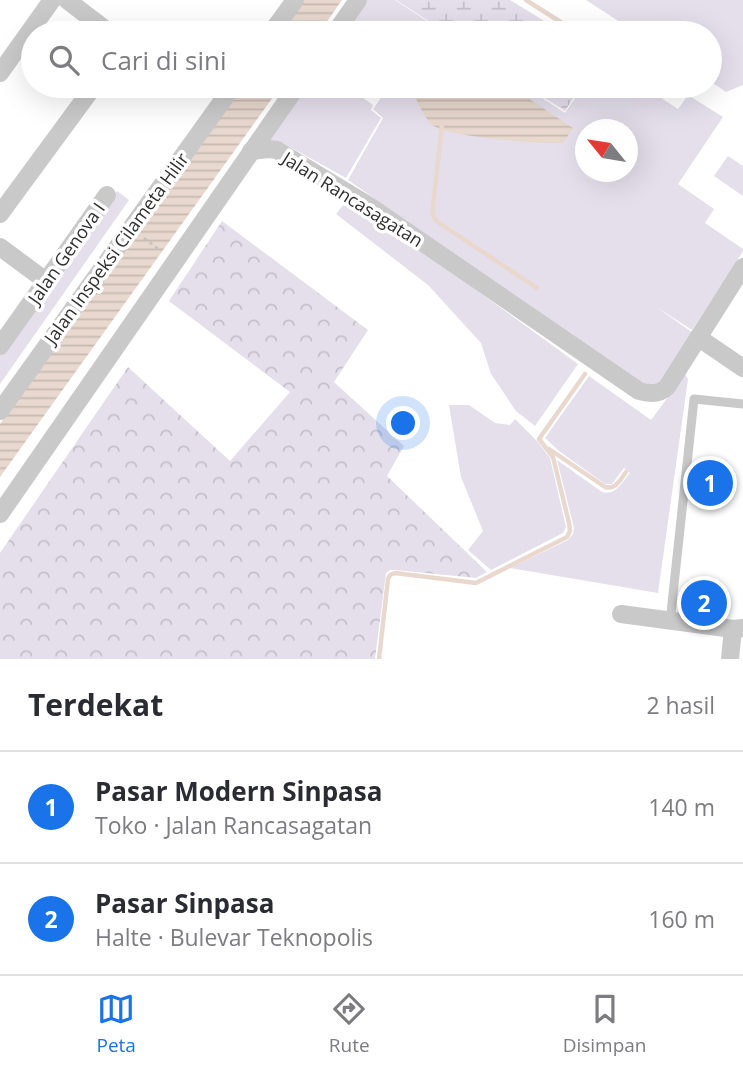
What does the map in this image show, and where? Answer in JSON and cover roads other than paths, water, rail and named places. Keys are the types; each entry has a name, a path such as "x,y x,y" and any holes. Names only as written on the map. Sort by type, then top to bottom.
{"street":[{"path":"37,21 52,0"},
{"path":"67,0 94,21"},
{"path":"280,21 295,0"},
{"path":"343,21 358,0"},
{"path":"0,73 21,44"},
{"path":"0,214 85,98"},
{"name":"Jalan Inspeksi Cilameta Hilir","path":"0,411 224,98"},
{"path":"0,514 289,98"},
{"name":"Jalan Rancasagatan","path":"251,151 277,150 371,207 639,391 652,394 664,390 743,267"},
{"name":"Jalan Genova I","path":"0,346 107,195"},
{"path":"0,247 46,281"},
{"path":"699,338 743,368"},
{"path":"621,614 670,622 738,628 730,659"}],"lane":[{"path":"670,622 694,398 743,404"}],"waterway":[{"path":"526,0 559,21"},
{"path":"442,124 433,206 436,221 537,288"},
{"path":"379,659 390,575 395,573 476,583 567,537 570,531 569,523 553,457 539,439 585,374"},
{"path":"549,449 605,487 615,486 626,472"}],"place":[{"name":"Pasar Modern Sinpasa","path":"710,483"},
{"name":"Pasar Sinpasa","path":"704,603"}]}
